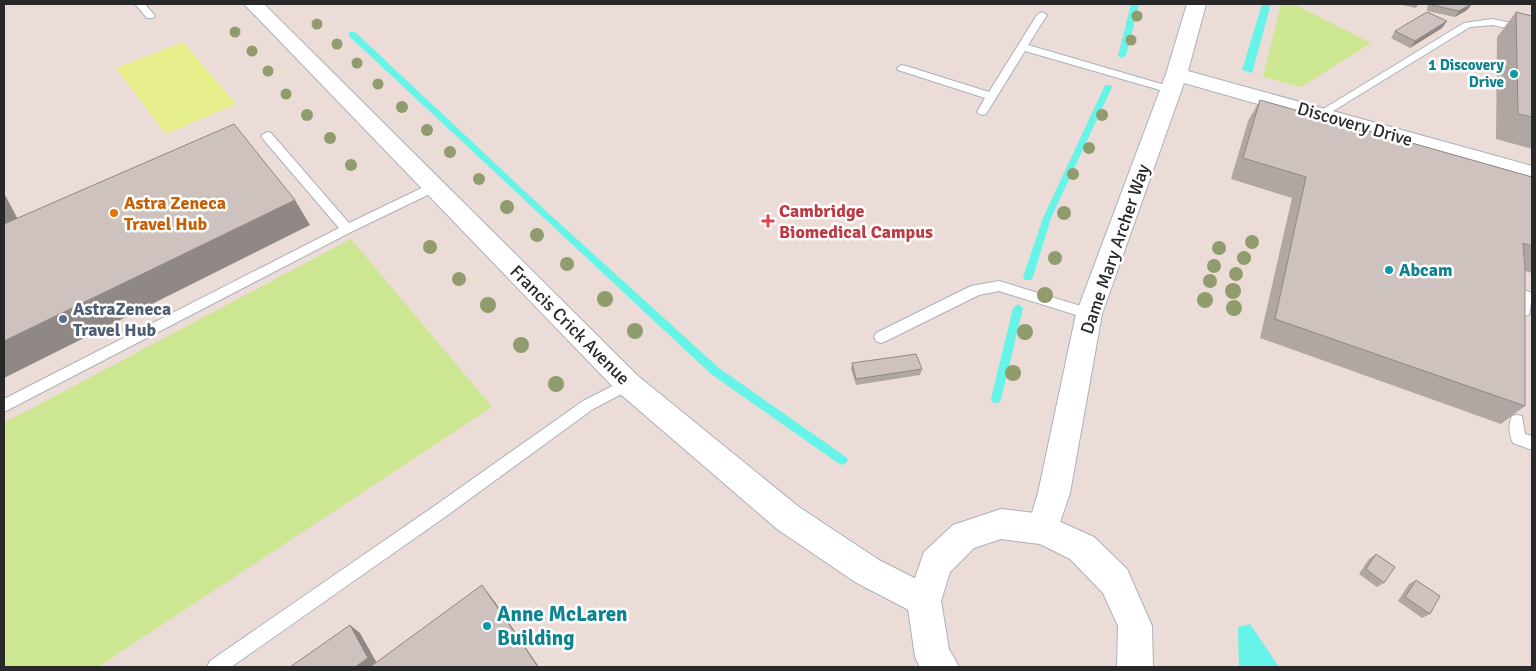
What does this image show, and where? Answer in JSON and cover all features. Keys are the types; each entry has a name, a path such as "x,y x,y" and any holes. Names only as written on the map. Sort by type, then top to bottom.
{"street":[{"name":"Francis Crick Avenue","path":"253,4 628,384 788,518 867,571 924,602"},
{"name":"Dame Mary Archer Way","path":"1043,529 1054,493 1089,314 1174,82 1196,4"},
{"name":"Discovery Drive","path":"1174,82 1321,114 1532,174"},
{"path":"941,667 933,657 924,602 936,563 964,536 1001,524 1043,529 1082,548 1115,581 1135,626 1135,667"}],"lane":[{"path":"140,4 150,16"},
{"path":"982,112 1023,48 1042,14"},
{"path":"1321,114 1468,24 1480,21 1495,22 1532,30"},
{"path":"1023,48 1174,82"},
{"path":"902,68 992,97"},
{"path":"267,136 347,229"},
{"path":"4,406 347,229 434,187"},
{"path":"880,338 976,290 999,286 1089,314"},
{"path":"1524,317 1524,295 1532,298"},
{"path":"216,667 439,512 588,405 628,384"},
{"path":"1517,421 1518,438 1532,443"}],"green space":[{"path":"1281,4 1294,4 1371,43 1301,87 1263,77"},
{"path":"183,42 236,104 166,134 116,68"},
{"path":"351,239 492,407 98,667 4,667 4,423"}],"water":[{"path":"1262,4 1271,4 1252,73 1242,70"},
{"path":"1250,624 1279,667 1239,667 1238,627"}],"building":[{"path":"1432,4 1471,4 1459,11"},
{"path":"1427,12 1447,21 1415,41 1395,31"},
{"path":"1516,12 1532,16 1532,117 1518,114"},
{"name":"Abcam","path":"1260,100 1532,177 1532,246 1523,243 1525,269 1525,406 1275,319 1306,177 1243,158"},
{"name":"AstraZeneca Travel Hub","path":"234,124 295,200 4,341 4,224"},
{"path":"916,354 922,369 856,379 852,363"},
{"path":"1376,554 1395,567 1384,583 1366,569"},
{"path":"1416,580 1440,596 1430,614 1405,597"},
{"name":"Anne McLaren Building","path":"482,585 538,667 370,667"},
{"path":"350,625 368,658 355,667 290,667"}],"waterway":[{"path":"1122,56 1135,4"},
{"path":"352,34 715,371 842,460"},
{"path":"1028,277 1047,218 1108,87"},
{"path":"996,399 1018,308"}],"place":[{"name":"1 Discovery Drive","path":"1514,74"},
{"name":"Astra Zeneca Travel Hub","path":"114,213"},
{"name":"Cambridge Biomedical Campus","path":"768,221"},
{"name":"Abcam","path":"1389,270"},
{"name":"AstraZeneca Travel Hub","path":"63,319"},
{"name":"Anne McLaren Building","path":"487,626"}]}
